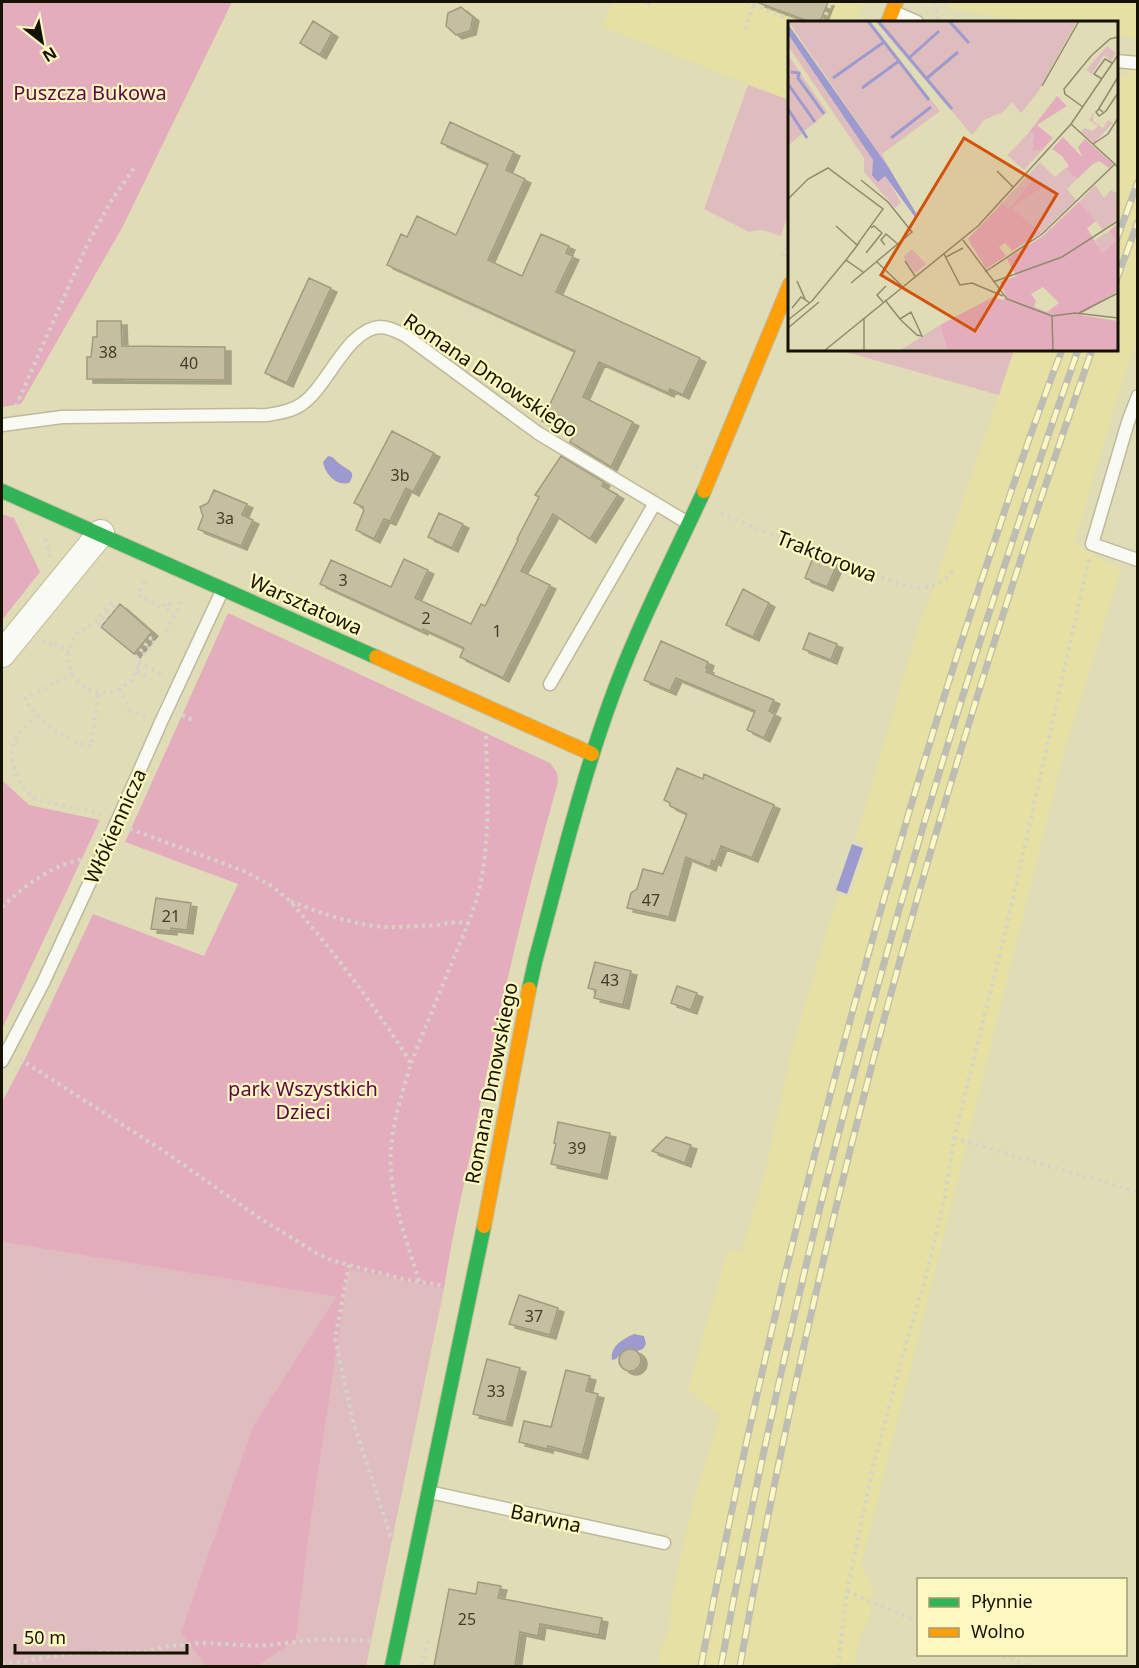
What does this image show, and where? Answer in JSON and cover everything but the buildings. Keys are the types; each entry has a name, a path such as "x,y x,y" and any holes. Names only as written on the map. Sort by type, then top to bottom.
{"main road":[{"name":"Romana Dmowskiego","path":"392,1666 476,1266 535,962 592,754 628,655 737,416 788,287"},
{"name":"Warsztatowa","path":"2,491 101,533 592,754"}],"street":[{"path":"2,654 101,533"}],"lane":[{"path":"892,12 914,21"},
{"path":"1118,61 1137,63"},
{"name":"Romana Dmowskiego","path":"5,424 62,417 267,415 284,412 303,404 354,341 366,332 379,327 390,328 406,336 552,442 689,524"},
{"path":"1137,396 1092,544 1137,560"},
{"path":"550,684 655,503"},
{"name":"Włókiennicza","path":"4,1056 43,983 224,588"},
{"name":"Barwna","path":"428,1492 664,1543"}],"path":[{"path":"746,2 755,3 796,21"},
{"path":"822,21 831,2"},
{"path":"935,2 938,19"},
{"path":"745,28 755,3"},
{"path":"5,424 39,356 87,245 111,201 134,168"},
{"name":"Traktorowa","path":"698,504 904,586 928,587 940,584 954,570"},
{"path":"42,534 47,545 52,570 51,593"},
{"path":"838,1666 847,1591 872,1471 925,1280 945,1196 954,1138 1007,925 1092,544"},
{"path":"153,579 145,583 138,595 163,608 166,602 171,605 168,611 174,614"},
{"path":"166,631 184,596"},
{"path":"99,626 116,607 111,603 94,623 81,631 71,643 69,662 81,686 98,694 119,689 131,681 137,671 138,663 155,640 150,637 136,657"},
{"path":"44,641 55,647 56,644 69,652"},
{"path":"138,663 179,682"},
{"path":"137,671 151,678"},
{"path":"73,673 25,699 37,715 61,735 91,747 98,694"},
{"path":"119,689 131,711 161,722"},
{"path":"37,715 13,745 12,752 17,777 23,787 37,800 110,815 117,821"},
{"path":"183,716 192,720"},
{"path":"419,1281 393,1191 391,1149 399,1104 411,1063 478,894 483,870 488,802 486,726"},
{"path":"130,829 244,871 272,886 290,901 323,939 375,1008 411,1063"},
{"path":"2,907 23,888 66,862 101,858"},
{"path":"290,901 318,912 369,925 386,927 457,922 468,924"},
{"path":"4,1056 165,1152 261,1219 325,1258 454,1288"},
{"path":"954,1138 1137,1192"},
{"path":"349,1265 335,1338 353,1421 393,1545"},
{"path":"847,1591 917,1622"},
{"path":"2,1664 73,1654 145,1652 169,1646 204,1643 261,1646 320,1639 379,1642"},
{"path":"1002,1656 1029,1666"}],"shaded area":[{"path":"612,2 864,2 857,21 788,21 788,100 603,27"},
{"path":"946,2 1137,2 1137,38 1118,35 1118,21 1030,21 950,9"},
{"path":"1137,47 1137,342 1122,382 1074,544 1121,569 1064,752 861,1565 874,1589 869,1619 859,1638 854,1666 659,1666 659,1652 670,1629 671,1599 694,1500 720,1416 688,1389 728,1250 741,1253 765,1174 792,1049 838,894 850,898 867,844 856,839 919,625 1014,351 1118,351 1118,76 1125,77"},
{"path":"748,85 788,100 788,214 781,236 761,230 749,232 704,209"},
{"path":"843,351 1014,351 999,395"},
{"path":"328,456 351,472 349,483 340,483 329,475 323,462"},
{"path":"852,844 863,848 847,894 836,890"},
{"path":"2,1242 337,1297 253,1426 218,1529 205,1665 213,1666 2,1666"},
{"path":"349,1268 444,1289 366,1666 258,1666 296,1640 310,1527"},
{"path":"634,1334 644,1336 646,1344 643,1349 637,1351 628,1349 612,1360 615,1347"}],"green space":[{"name":"Puszcza Bukowa","path":"2,2 232,2 122,228 21,404 2,407"},
{"path":"2,514 14,518 40,572 2,620"},
{"name":"park Wszystkich Dzieci","path":"228,613 550,763 557,773 558,782 522,917 501,1008 444,1289 349,1269 310,1527 296,1640 258,1666 205,1665 181,1633 253,1426 336,1297 2,1242 2,1102 27,1055 93,914 204,956 238,884 125,842"},
{"path":"2,780 29,805 100,820 2,1029"}],"railway":[{"path":"1118,236 1138,182"},
{"path":"1118,276 1138,222"},
{"path":"701,1666 767,1349 846,1034 950,678 1021,462 1062,351"},
{"path":"721,1666 790,1332 830,1166 874,1001 920,837 970,674 1022,511 1078,351"},
{"path":"740,1666 807,1332 846,1166 889,1000 984,673 1092,351"}],"traffic: fast":[{"path":"2,491 376,657"},
{"path":"529,989 572,823 604,720 636,637 704,491"},
{"path":"392,1666 484,1226"}],"traffic: slow":[{"path":"888,21 896,2"},
{"path":"704,491 788,289"},
{"path":"376,657 592,754"},
{"path":"484,1226 529,989"}]}
